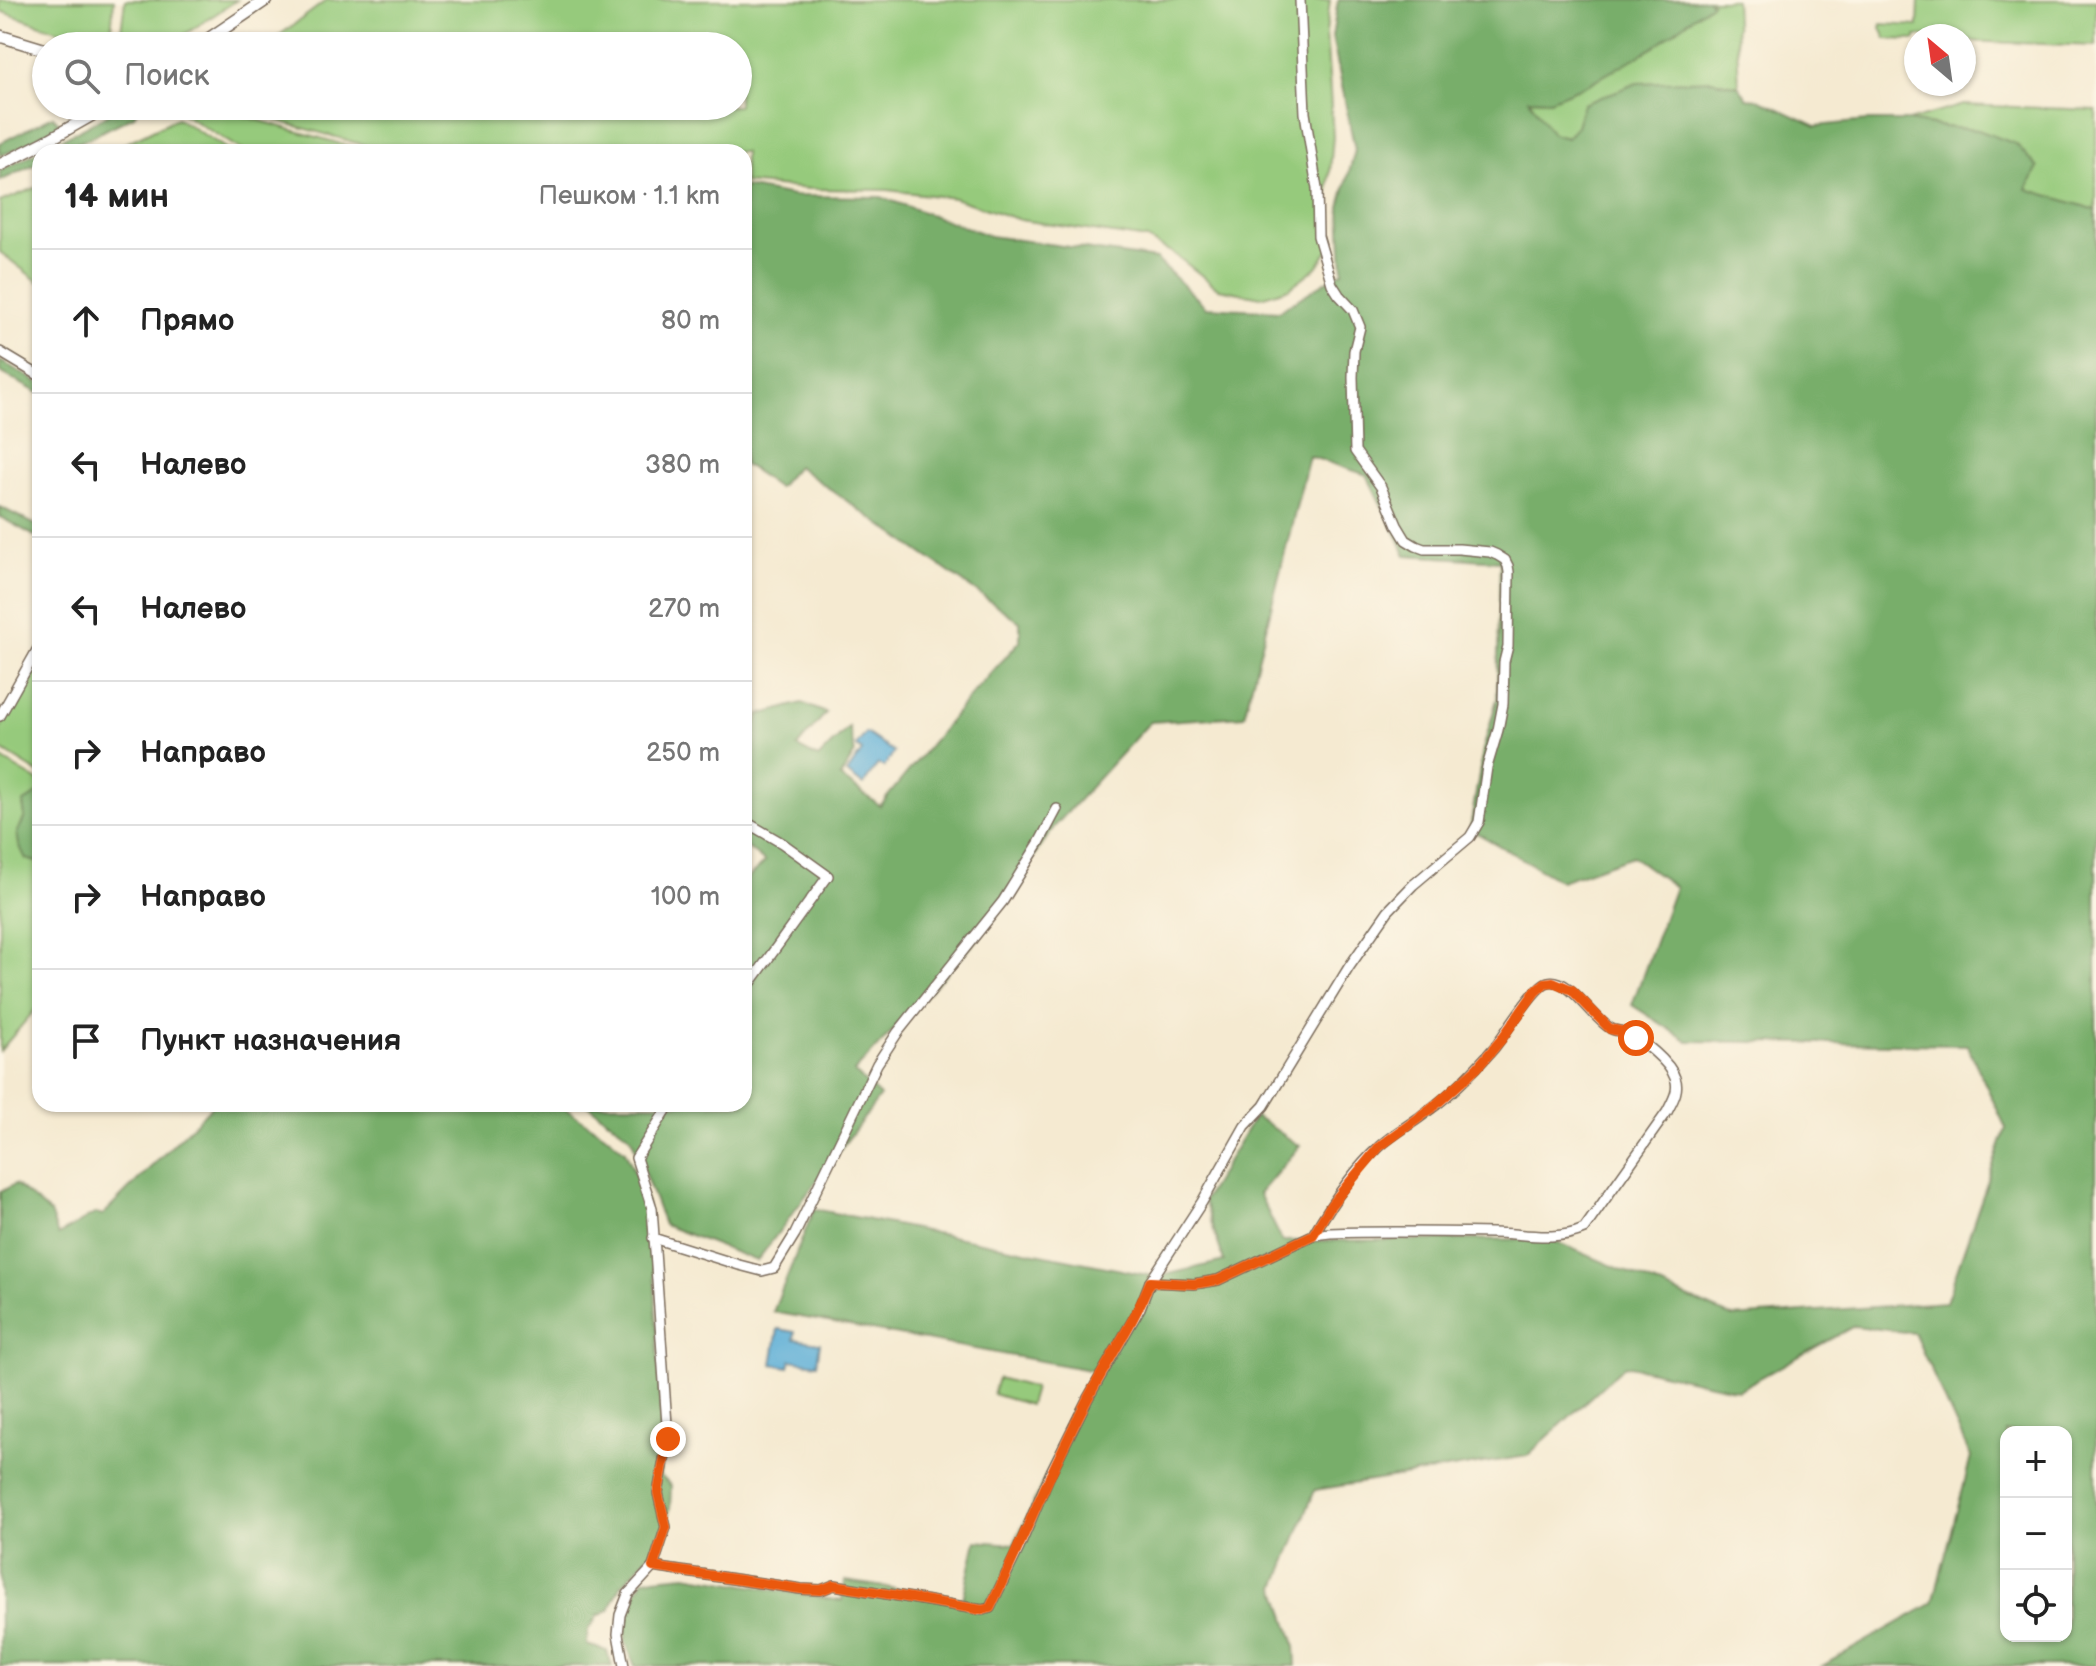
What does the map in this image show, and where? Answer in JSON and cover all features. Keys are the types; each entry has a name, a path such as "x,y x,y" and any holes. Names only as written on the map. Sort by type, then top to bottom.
{"street":[{"path":"219,32 266,0"},
{"path":"653,1567 801,1589 821,1590 834,1585 982,1610 990,1608 1088,1398 1140,1308 1150,1282 1202,1202 1245,1126 1264,1106 1349,967 1388,911 1413,885 1470,837 1479,822 1487,767 1503,704 1509,572 1505,560 1490,552 1424,549 1406,540 1381,487 1355,451 1354,351 1360,327 1353,310 1332,284 1318,236 1317,189 1305,113 1300,0"},
{"path":"0,36 32,46"},
{"path":"41,144 83,120"},
{"path":"0,165 32,149"},
{"path":"0,352 32,371"},
{"path":"0,716 32,659"},
{"path":"653,1238 762,1271 774,1268 795,1234 877,1064 898,1032 1003,901 1057,809"},
{"path":"752,826 828,876 752,981"},
{"path":"1150,1282 1194,1284 1218,1280 1313,1235 1359,1232 1557,1236 1575,1233 1584,1229 1667,1112 1676,1092 1674,1073 1643,1042 1610,1029 1572,990 1553,982 1545,983 1477,1068 1431,1109 1379,1147 1331,1205 1313,1235"},
{"path":"624,1666 618,1634 620,1615 628,1594 653,1567 666,1527 658,1493 668,1439 652,1208 636,1158 665,1112"}],"green space":[{"path":"0,0 114,0 111,32 62,32 0,11"},
{"path":"125,0 237,0 188,32 121,32"},
{"path":"327,0 1330,0 1326,33 1333,136 1327,208 1330,248 1317,267 1289,288 1261,297 1219,289 1173,253 1147,239 1020,220 954,198 887,190 810,189 752,184 752,144 360,144 275,120 752,120 752,32 284,32"},
{"path":"1338,0 1707,0 1712,3 1654,47 1589,84 1550,100 1529,99 1552,134 1567,138 1577,126 1583,104 1637,83 1711,80 1739,86 1747,98 1758,99 1816,126 1908,121 1978,130 2016,144 2038,168 2027,189 2096,210 2096,1666 1822,1666 1933,1603 1971,1457 1914,1333 1854,1326 1738,1390 1625,1365 1527,1456 1315,1490 1276,1587 1295,1645 1296,1666 635,1666 625,1641 627,1607 644,1579 686,1575 842,1601 845,1581 963,1599 976,1541 1014,1544 1095,1371 773,1312 814,1209 1157,1277 1224,1261 1204,1200 1255,1116 1300,1146 1259,1194 1282,1241 1550,1239 1732,1317 1946,1302 2006,1128 1967,1045 1688,1041 1632,1005 1675,887 1632,856 1561,881 1470,829 1483,750 1497,699 1500,561 1406,555 1367,475 1309,456 1244,716 1150,722 1054,827 978,939 854,1072 880,1096 757,1261 664,1225 631,1137 598,1112 752,1112 752,874 765,862 752,851 752,734 759,715 802,703 826,713 797,747 818,758 849,727 855,753 840,777 880,806 1020,641 1020,622 797,466 778,488 752,469 752,188 793,196 881,197 990,236 1156,259 1206,307 1279,311 1343,271 1340,207 1355,150 1332,37"},
{"path":"1707,0 1735,0 1739,86 1711,80 1577,126 1566,138 1552,135 1528,99 1550,100 1711,2"},
{"path":"1919,0 2096,0 2096,46 1976,41 1976,24 1918,24"},
{"path":"1882,24 1904,25 1904,40 1886,39"},
{"path":"1963,105 2096,110 2096,210 2026,189 1978,130 1908,121"},
{"path":"45,120 56,120 60,124 0,156 0,143"},
{"path":"98,120 126,120 76,144 52,144"},
{"path":"173,120 180,120 219,144 124,144"},
{"path":"193,120 258,120 341,144 232,144"},
{"path":"32,154 32,166 0,181 0,171"},
{"path":"32,189 32,277 0,252 0,202"},
{"path":"0,361 32,379 32,390 0,372"},
{"path":"0,507 32,523 32,535 0,517"},
{"path":"32,671 32,769 0,749 0,729"},
{"path":"0,758 32,777 32,797 23,803 25,817 17,833 26,859 32,861 32,1013 0,1051"},
{"path":"32,797 32,861 26,859 17,833 25,817 23,803"},
{"path":"206,1112 570,1112 625,1151 647,1206 655,1284 662,1450 660,1475 671,1486 670,1509 657,1546 621,1586 609,1610 599,1615 588,1630 587,1645 607,1651 612,1666 0,1666 0,1192 15,1184 50,1213 58,1235 96,1213 103,1215"},
{"path":"998,1378 1034,1388 1029,1405 993,1394"}],"water":[{"path":"866,733 894,752 884,767 878,764 863,785 847,773 862,751 856,746"},
{"path":"778,1329 795,1332 794,1339 820,1343 817,1364 791,1360 789,1367 772,1364"}],"route":[{"path":"668,1439 658,1493 666,1527 653,1567 801,1589 821,1590 834,1585 982,1610 990,1608 1051,1472 1088,1398 1140,1308 1150,1282 1194,1284 1218,1280 1313,1235 1331,1205 1379,1147 1431,1109 1477,1068 1545,983 1553,982 1572,990 1610,1029 1636,1038"}]}
